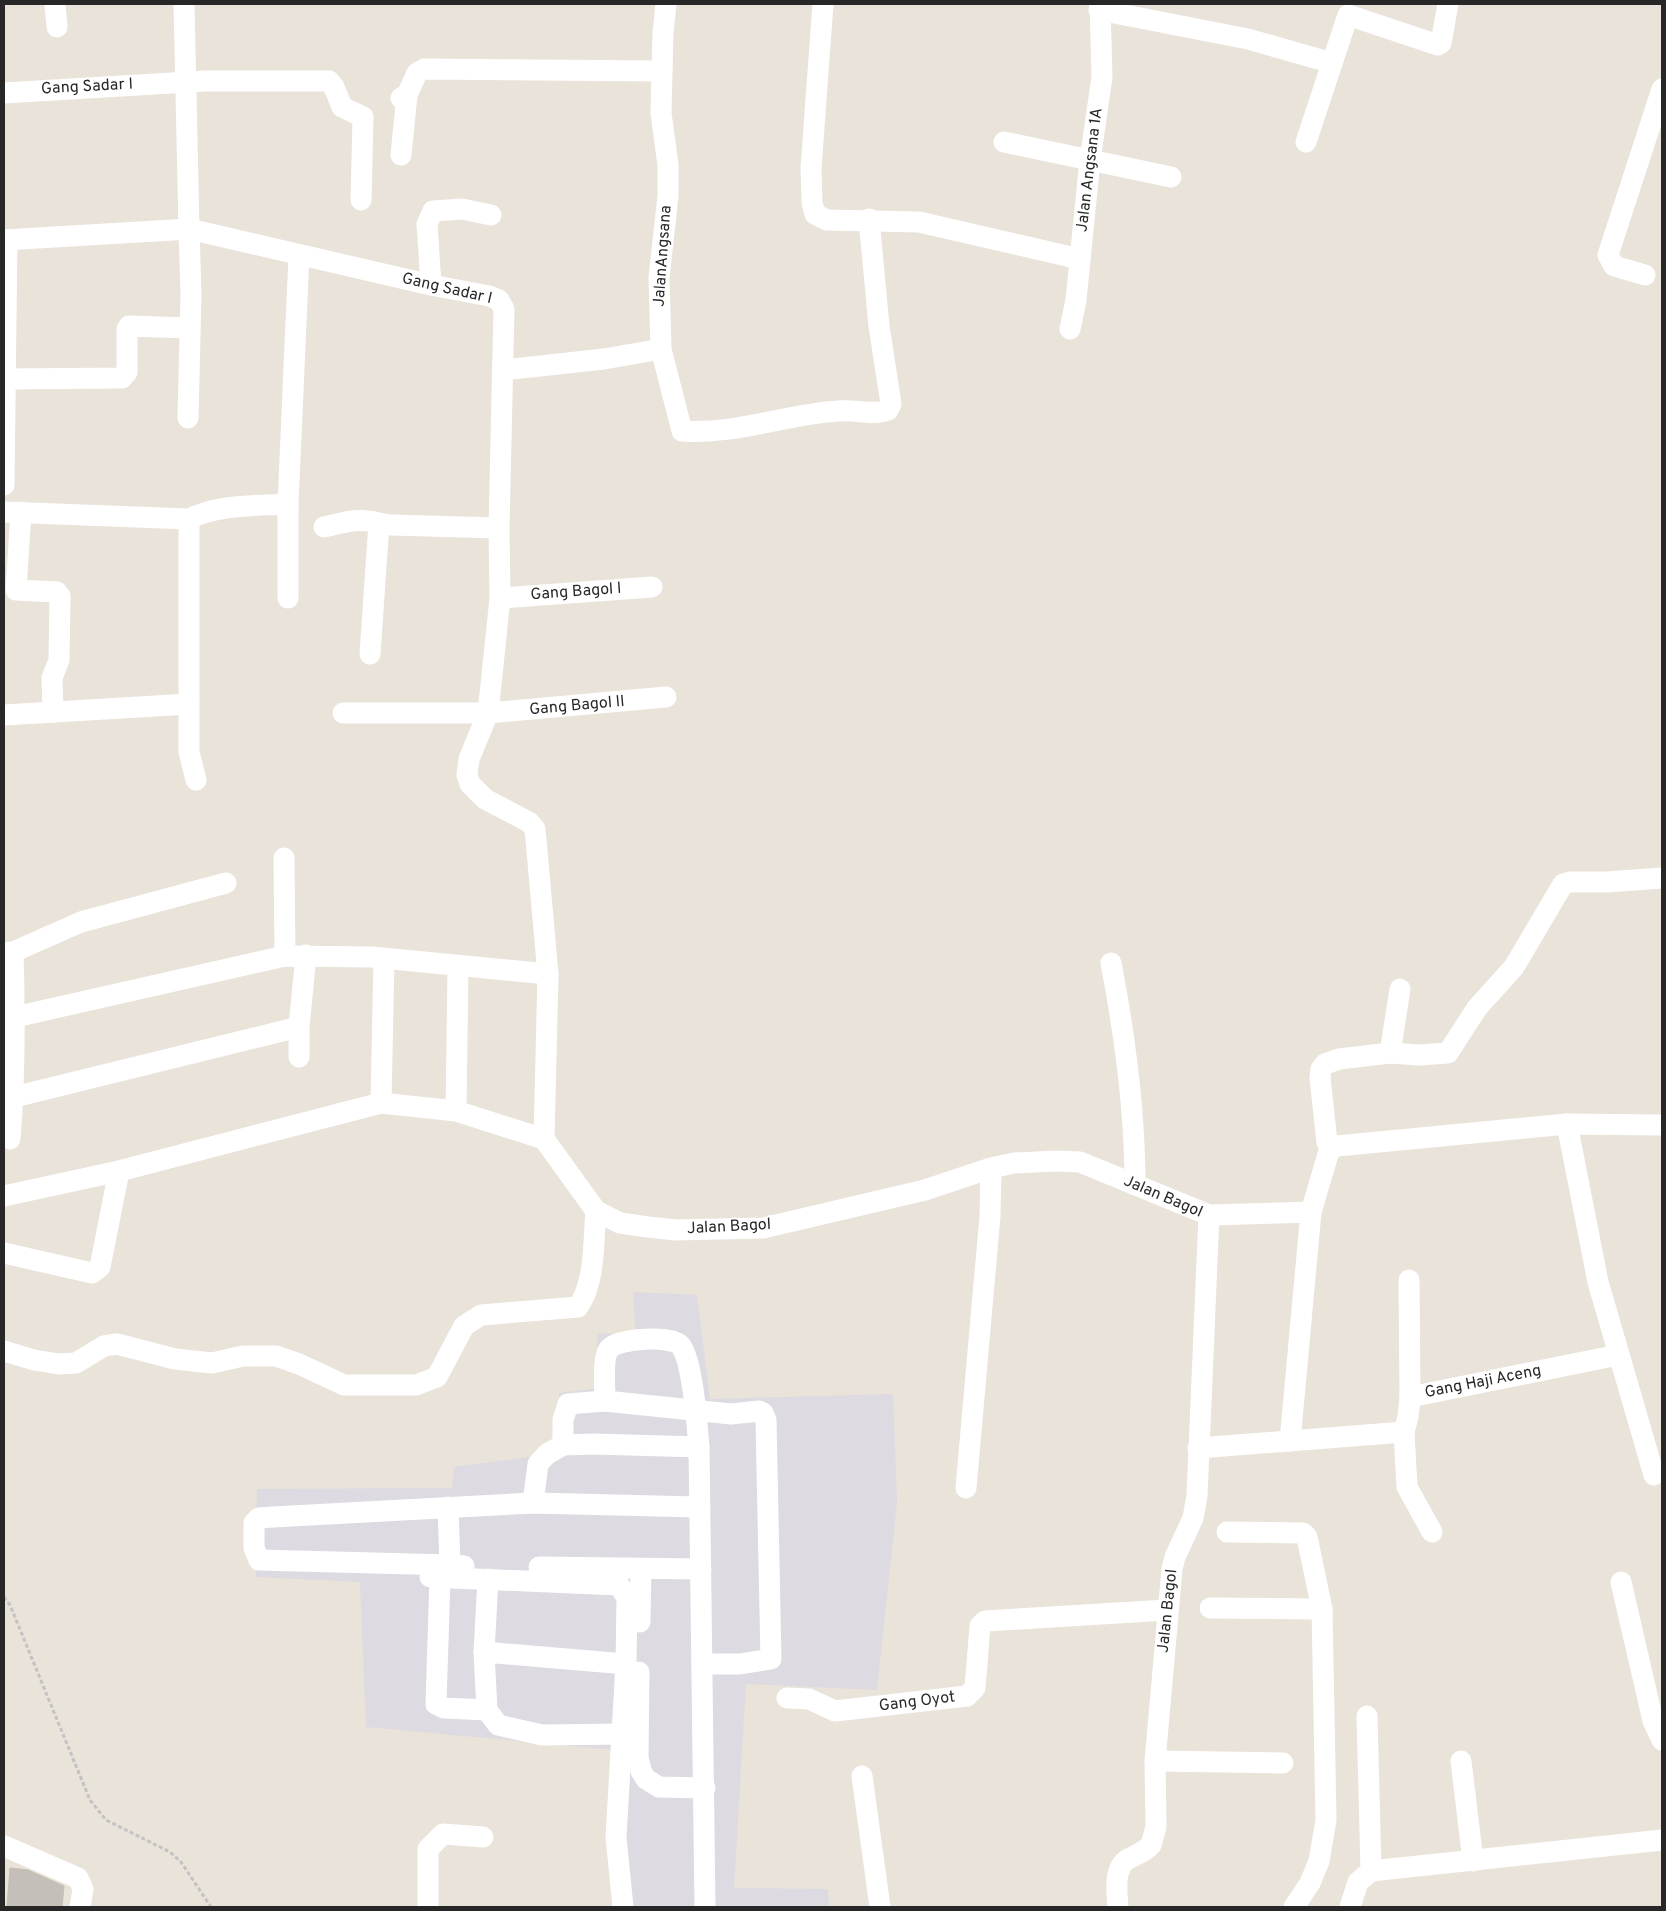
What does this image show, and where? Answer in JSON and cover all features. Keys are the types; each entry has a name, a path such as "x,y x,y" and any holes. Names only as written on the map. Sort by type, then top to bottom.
{"street":[{"path":"55,4 57,27"},
{"path":"184,4 190,328 188,418"},
{"name":"JalanAngsana","path":"666,4 661,113 668,173 666,223 659,278 661,349 682,431 722,430 839,410 881,413 888,410 891,404 879,326 869,219"},
{"path":"823,4 811,168 812,202 815,214 827,220 869,219 919,222 1080,259"},
{"path":"1306,142 1348,14 1438,46 1441,43 1448,4"},
{"name":"Jalan Angsana 1A","path":"1070,329 1076,300 1090,160 1102,77 1099,7 1248,39 1332,63"},
{"path":"401,155 404,96 417,73 424,69 662,71"},
{"name":"Gang Sadar I","path":"4,93 186,82 328,81 334,87 342,107 363,117 361,200"},
{"path":"1644,275 1614,266 1608,255 1662,89"},
{"path":"1004,142 1171,176"},
{"path":"431,285 427,224 433,211 462,209 491,215"},
{"name":"Gang Sadar I","path":"5,240 189,229 431,285 489,296 498,300 504,309 499,528 500,598 488,713 469,760 467,775 470,784 485,799 529,822 536,837 548,974"},
{"path":"4,485 5,240"},
{"path":"288,598 288,504 299,255"},
{"path":"5,379 122,378 127,372 127,329 129,326 190,328"},
{"path":"503,370 604,359 661,349"},
{"path":"53,712 52,678 59,660 60,596 56,592 16,590 12,512 189,519 200,514 233,508 288,504"},
{"path":"189,519 190,752 196,780"},
{"path":"324,527 351,521 369,520 391,526 499,528"},
{"path":"370,654 379,523"},
{"name":"Gang Bagol I","path":"500,598 652,587"},
{"name":"Gang Bagol II","path":"343,713 488,713 666,697"},
{"path":"4,715 189,704"},
{"path":"284,858 285,956"},
{"path":"1290,1441 1311,1212 1330,1149 1327,1144 1324,1121 1320,1078 1321,1069 1332,1060 1390,1053 1444,1055 1452,1050 1477,1008 1514,967 1563,884 1570,882 1607,882 1662,878"},
{"path":"10,1139 14,1097 15,1017 8,952 81,922 226,883"},
{"path":"298,1057 306,955"},
{"path":"4,1196 119,1171 381,1103 456,1111 544,1139 548,974 366,956 285,956 15,1017"},
{"path":"381,1103 384,959"},
{"path":"1111,963 1129,1089 1135,1146 1135,1185"},
{"path":"456,1111 458,966"},
{"path":"1390,1053 1400,989"},
{"path":"14,1097 299,1026"},
{"path":"1330,1149 1337,1146 1566,1124 1662,1125"},
{"path":"1566,1124 1598,1282 1654,1475"},
{"name":"Jalan Bagol","path":"544,1139 596,1211 620,1222 648,1227 676,1230 763,1228 925,1190 991,1168 1014,1163 1080,1162 1209,1215 1196,1508 1175,1556 1167,1610 1155,1761 1157,1814 1154,1838 1151,1845 1144,1851 1123,1863 1117,1881 1118,1907"},
{"path":"966,1488 990,1216 991,1168"},
{"path":"4,1253 92,1273 97,1271 100,1267 119,1171"},
{"path":"4,1351 34,1360 59,1364 76,1363 104,1346 117,1344 175,1359 212,1363 244,1356 276,1356 299,1364 344,1385 416,1385 437,1377 464,1326 481,1315 578,1307 584,1298 589,1282 596,1211"},
{"path":"1209,1215 1311,1212"},
{"path":"1409,1280 1410,1397"},
{"path":"605,1401 606,1356 610,1348 620,1341 671,1340 680,1344 686,1354 696,1411 699,1447 700,1569 704,1664 705,1907"},
{"name":"Gang Haji Aceng","path":"1432,1532 1407,1486 1404,1432 1410,1397 1618,1355"},
{"path":"563,1445 563,1420 568,1404 605,1401 731,1414 759,1411 763,1413 766,1420 770,1659 740,1664 704,1664"},
{"path":"1198,1448 1404,1432"},
{"path":"533,1503 538,1464 547,1454 563,1445 699,1447"},
{"path":"623,1907 616,1837 626,1664 626,1598 619,1585 488,1578 445,1571 258,1560 254,1548 254,1523 259,1518 533,1503 699,1507"},
{"path":"448,1507 436,1704 444,1708 487,1710"},
{"path":"1227,1532 1303,1533 1307,1537 1322,1610 1326,1820 1319,1861 1310,1883 1294,1907"},
{"path":"641,1569 638,1757 641,1770 646,1779 659,1787 705,1788"},
{"path":"362,1576 445,1571 700,1569"},
{"path":"488,1578 484,1652 487,1710 498,1725 542,1735 622,1734"},
{"path":"1621,1582 1653,1721 1662,1740"},
{"path":"1210,1608 1322,1610"},
{"name":"Gang Oyot","path":"786,1698 809,1699 836,1711 967,1696 975,1688 980,1626 985,1621 1167,1610"},
{"path":"484,1652 626,1664"},
{"path":"1367,1716 1371,1871"},
{"path":"1155,1761 1284,1763"},
{"path":"1461,1761 1473,1861"},
{"path":"862,1776 880,1907"},
{"path":"428,1907 428,1849 443,1834 483,1837"},
{"path":"1350,1907 1358,1882 1371,1871 1662,1840"},
{"path":"4,1846 78,1878 83,1889 80,1907"}],"path":[{"path":"4,1597 10,1604 90,1800 106,1820 170,1852 181,1862 211,1907"}],"shaded area":[{"path":"633,1292 697,1295 710,1399 893,1394 897,1502 877,1690 746,1684 734,1888 828,1889 829,1907 615,1907 626,1751 366,1727 360,1582 256,1577 257,1489 452,1488 454,1467 559,1453 559,1393 599,1388 597,1333 636,1336"}],"building":[{"path":"10,1868 28,1870 64,1886 62,1907 7,1907"}]}
